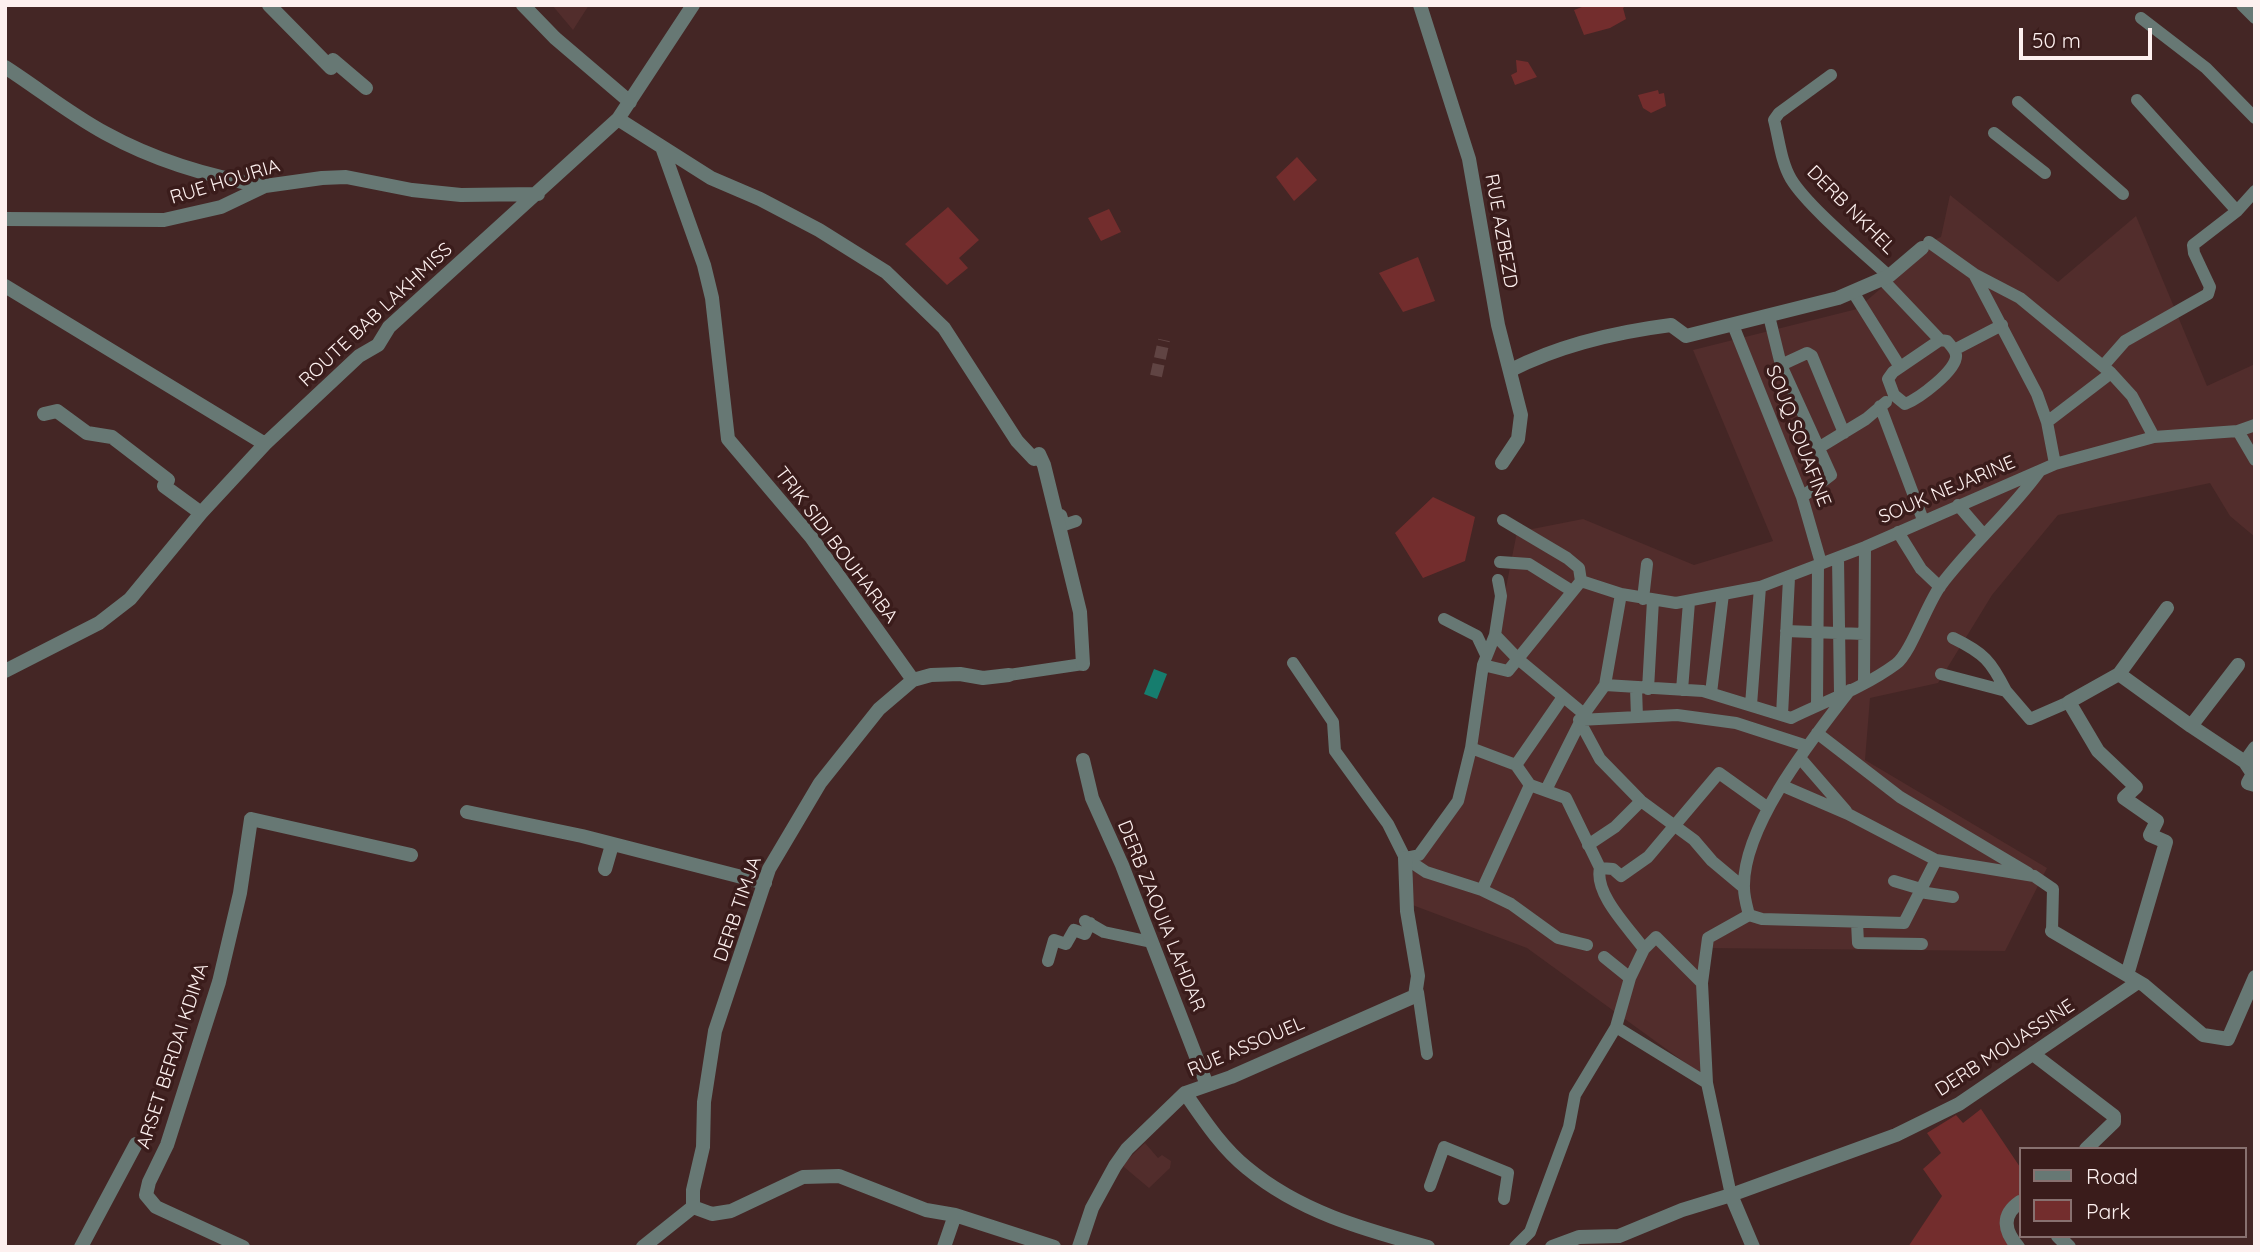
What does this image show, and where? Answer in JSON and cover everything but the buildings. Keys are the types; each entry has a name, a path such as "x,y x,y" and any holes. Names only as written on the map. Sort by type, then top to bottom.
{"street":[{"path":"270,5 332,64 366,88"},
{"path":"523,5 555,38 630,102"},
{"name":"ROUTE BAB LAKHMISS","path":"5,671 117,610 265,444 359,356 378,345 390,327 618,119 692,5"},
{"name":"RUE AZBEZD","path":"1420,5 1469,159 1498,325 1521,415 1520,431 1512,451 1502,463"},
{"path":"2242,5 2255,18"},
{"path":"2141,18 2206,68 2255,118"},
{"path":"5,67 106,134 142,151 224,178 265,186"},
{"name":"DERB NKHEL","path":"1832,75 1779,113 1774,120 1787,172 1793,182 1886,277"},
{"path":"2137,100 2237,211"},
{"path":"2018,102 2123,194"},
{"path":"618,119 711,178 760,199 819,230 901,285 951,338 1017,441 1034,459 1039,454 1058,516 1080,612 1083,664 983,678 960,674 932,675 913,680"},
{"path":"1994,133 2045,173"},
{"name":"TRIK SIDI BOUHARBA","path":"663,150 700,253 712,298 727,439 779,497 913,680"},
{"name":"RUE HOURIA","path":"5,219 164,220 221,207 265,186 290,181 346,177 412,190 461,195 538,194"},
{"path":"2047,422 2107,369 2125,341 2208,294 2209,283 2192,247 2237,211 2255,191"},
{"path":"1511,370 1543,353 1633,330 1671,325 1686,335 1769,316 1853,292 1886,277 1925,245 2020,298 2107,369 2132,397 2154,437"},
{"path":"1973,274 2002,324 2047,422 2055,464"},
{"path":"1886,277 1940,340 1947,341 1956,356 1949,372 1905,404 1894,395 1888,379 1900,367 1940,340"},
{"path":"5,286 265,444"},
{"path":"1853,292 1900,367"},
{"path":"1769,316 1781,365 1831,475 1802,497"},
{"path":"1954,350 2002,324"},
{"name":"SOUQ SOUAFINE","path":"1734,325 1802,497 1819,564 1817,705"},
{"path":"1781,365 1807,353 1812,356 1844,433"},
{"path":"1820,447 1844,433 1894,395"},
{"path":"1880,407 1923,520"},
{"path":"44,414 57,411 87,433 112,438 168,480 164,486 201,513"},
{"name":"SOUK NEJARINE","path":"1683,603 1760,587 1789,578 1865,548 1923,520 2055,464 2154,437 2238,432 2255,425"},
{"path":"2238,432 2255,460"},
{"path":"1605,685 1711,693 1787,717 1845,692 1899,663 1940,587 1983,534 2019,499 2039,471"},
{"path":"1958,505 1971,524 1983,534"},
{"path":"1058,516 1061,514 1064,525 1076,521"},
{"path":"1444,620 1477,636 1485,660 1508,671 1576,586 1578,568 1567,558 1503,520"},
{"path":"1898,532 1921,569 1940,587"},
{"path":"1864,682 1865,548"},
{"path":"1749,915 1743,887 1752,846 1768,808 1845,692 1839,633 1838,558"},
{"path":"1500,562 1529,564 1576,586 1648,600 1683,603 1682,690"},
{"path":"1637,717 1642,688 1648,600 1647,564"},
{"path":"1787,717 1786,631 1789,578"},
{"path":"1405,858 1419,855 1458,802 1471,748 1485,660 1495,635 1502,596 1498,580"},
{"path":"1751,705 1760,587"},
{"path":"1546,790 1581,717 1605,685 1621,594"},
{"path":"1711,693 1723,594"},
{"path":"1954,638 1980,651 1993,664 2007,691 2030,719 2069,702 2119,674 2167,608"},
{"path":"1786,631 1864,634"},
{"path":"1495,635 1581,717 1601,759 1641,801 1694,839 1712,861 1743,887"},
{"path":"1293,663 1334,722 1335,751 1388,824 1405,858 1407,911 1427,1054"},
{"path":"2191,726 2238,665"},
{"path":"1941,674 2007,691"},
{"path":"2119,674 2245,762 2253,774 2248,783 2255,785"},
{"name":"DERB TIMJA","path":"693,1207 693,1190 703,1147 704,1102 715,1031 769,869 820,783 878,709 913,680"},
{"path":"1517,765 1563,697"},
{"path":"2069,702 2098,751 2136,787 2124,798 2157,821 2150,835 2166,842 2132,978"},
{"path":"1581,717 1677,715 1736,723 1807,746"},
{"path":"1817,733 1900,797 2053,888 2052,931 2132,978 2203,1035 2228,1039 2255,977"},
{"path":"1471,748 1517,765 1530,785 1566,798 1600,868 1597,880 1644,949"},
{"path":"2245,762 2255,748"},
{"path":"1800,758 1848,814"},
{"name":"DERB ZAOUIA LAHDAR","path":"1083,760 1092,798 1122,865 1207,1085"},
{"path":"1600,868 1613,869 1621,876 1648,857 1720,773 1768,808"},
{"path":"1482,890 1530,785"},
{"path":"1783,786 1848,814 1936,860 2034,876"},
{"path":"1588,845 1615,827 1641,801"},
{"path":"467,811 765,883"},
{"name":"ARSET BERDAI KDIMA","path":"243,1247 156,1207 146,1195 172,1132 219,982 240,893 251,819 411,855"},
{"path":"605,869 612,845"},
{"path":"1405,858 1426,872 1482,890 1511,904 1558,938 1587,945"},
{"path":"1753,1247 1731,1195 1707,1083 1702,983 1708,938 1749,915 1762,919 1904,923 1936,860"},
{"path":"1894,881 1920,891 1953,897"},
{"path":"1048,961 1054,940 1066,944 1074,930 1085,934 1087,922 1104,932 1151,942"},
{"path":"1857,922 1858,943 1922,944"},
{"path":"1516,1247 1530,1232 1569,1127 1575,1095 1616,1027 1630,978 1644,949 1656,937 1702,983"},
{"path":"1604,957 1630,978"},
{"name":"DERB MOUASSINE","path":"1552,1247 1579,1237 1619,1236 1682,1210 1896,1135 1959,1104 2033,1054 2132,978"},
{"name":"RUE ASSOUEL","path":"1079,1247 1092,1208 1127,1149 1185,1093 1401,1004 1418,992"},
{"path":"1616,1027 1707,1083"},
{"path":"2033,1054 2114,1116 2114,1122 2088,1147"},
{"path":"1185,1093 1213,1132 1245,1167 1287,1198 1336,1221 1428,1247"},
{"path":"81,1247 136,1143"},
{"path":"1430,1186 1444,1147 1508,1173 1504,1199"},
{"path":"643,1247 693,1207 712,1214 731,1211 803,1177 839,1176 926,1210 955,1215 1054,1247"},
{"path":"2018,1204 2009,1212 2006,1225 2007,1233 2018,1247"},
{"path":"944,1247 955,1215"}],"shaded area":[{"path":"552,5 589,5 573,30"},
{"path":"1950,195 2058,282 2136,216 2207,386 2255,364 2255,537 2230,516 2210,483 2058,515 1992,595 1938,683 1870,698 1865,760 2047,868 2005,951 1705,948 1702,1075 1527,948 1407,903 1415,862 1463,804 1517,532 1583,519 1694,565 1773,541 1693,350 1857,309 1924,251 1929,242 1941,237"},
{"path":"1145,1143 1158,1158 1162,1155 1171,1161 1170,1168 1149,1188 1124,1167 1124,1163"}],"green space":[{"path":"1587,5 1627,5 1623,8 1626,19 1610,28 1584,35 1574,10"},
{"path":"1516,60 1528,62 1537,77 1515,85 1511,75 1517,72"},
{"path":"1658,90 1659,94 1664,93 1666,106 1651,113 1643,108 1638,95"},
{"path":"1297,157 1317,180 1294,201 1276,177"},
{"path":"948,207 979,240 959,258 968,268 947,285 905,244"},
{"path":"1109,209 1121,232 1101,241 1088,218"},
{"path":"1418,257 1435,301 1403,312 1379,273"},
{"path":"1433,497 1475,517 1465,561 1423,578 1395,533"},
{"path":"1981,1109 2018,1164 2018,1200 2012,1206 2015,1247 1908,1247 1942,1196 1923,1169 1941,1153 1927,1133 1956,1115 1963,1123"}],"water":[{"path":"1154,669 1167,674 1157,699 1144,694"}],"tunnel":[{"path":"1156,376 1164,340"}]}
